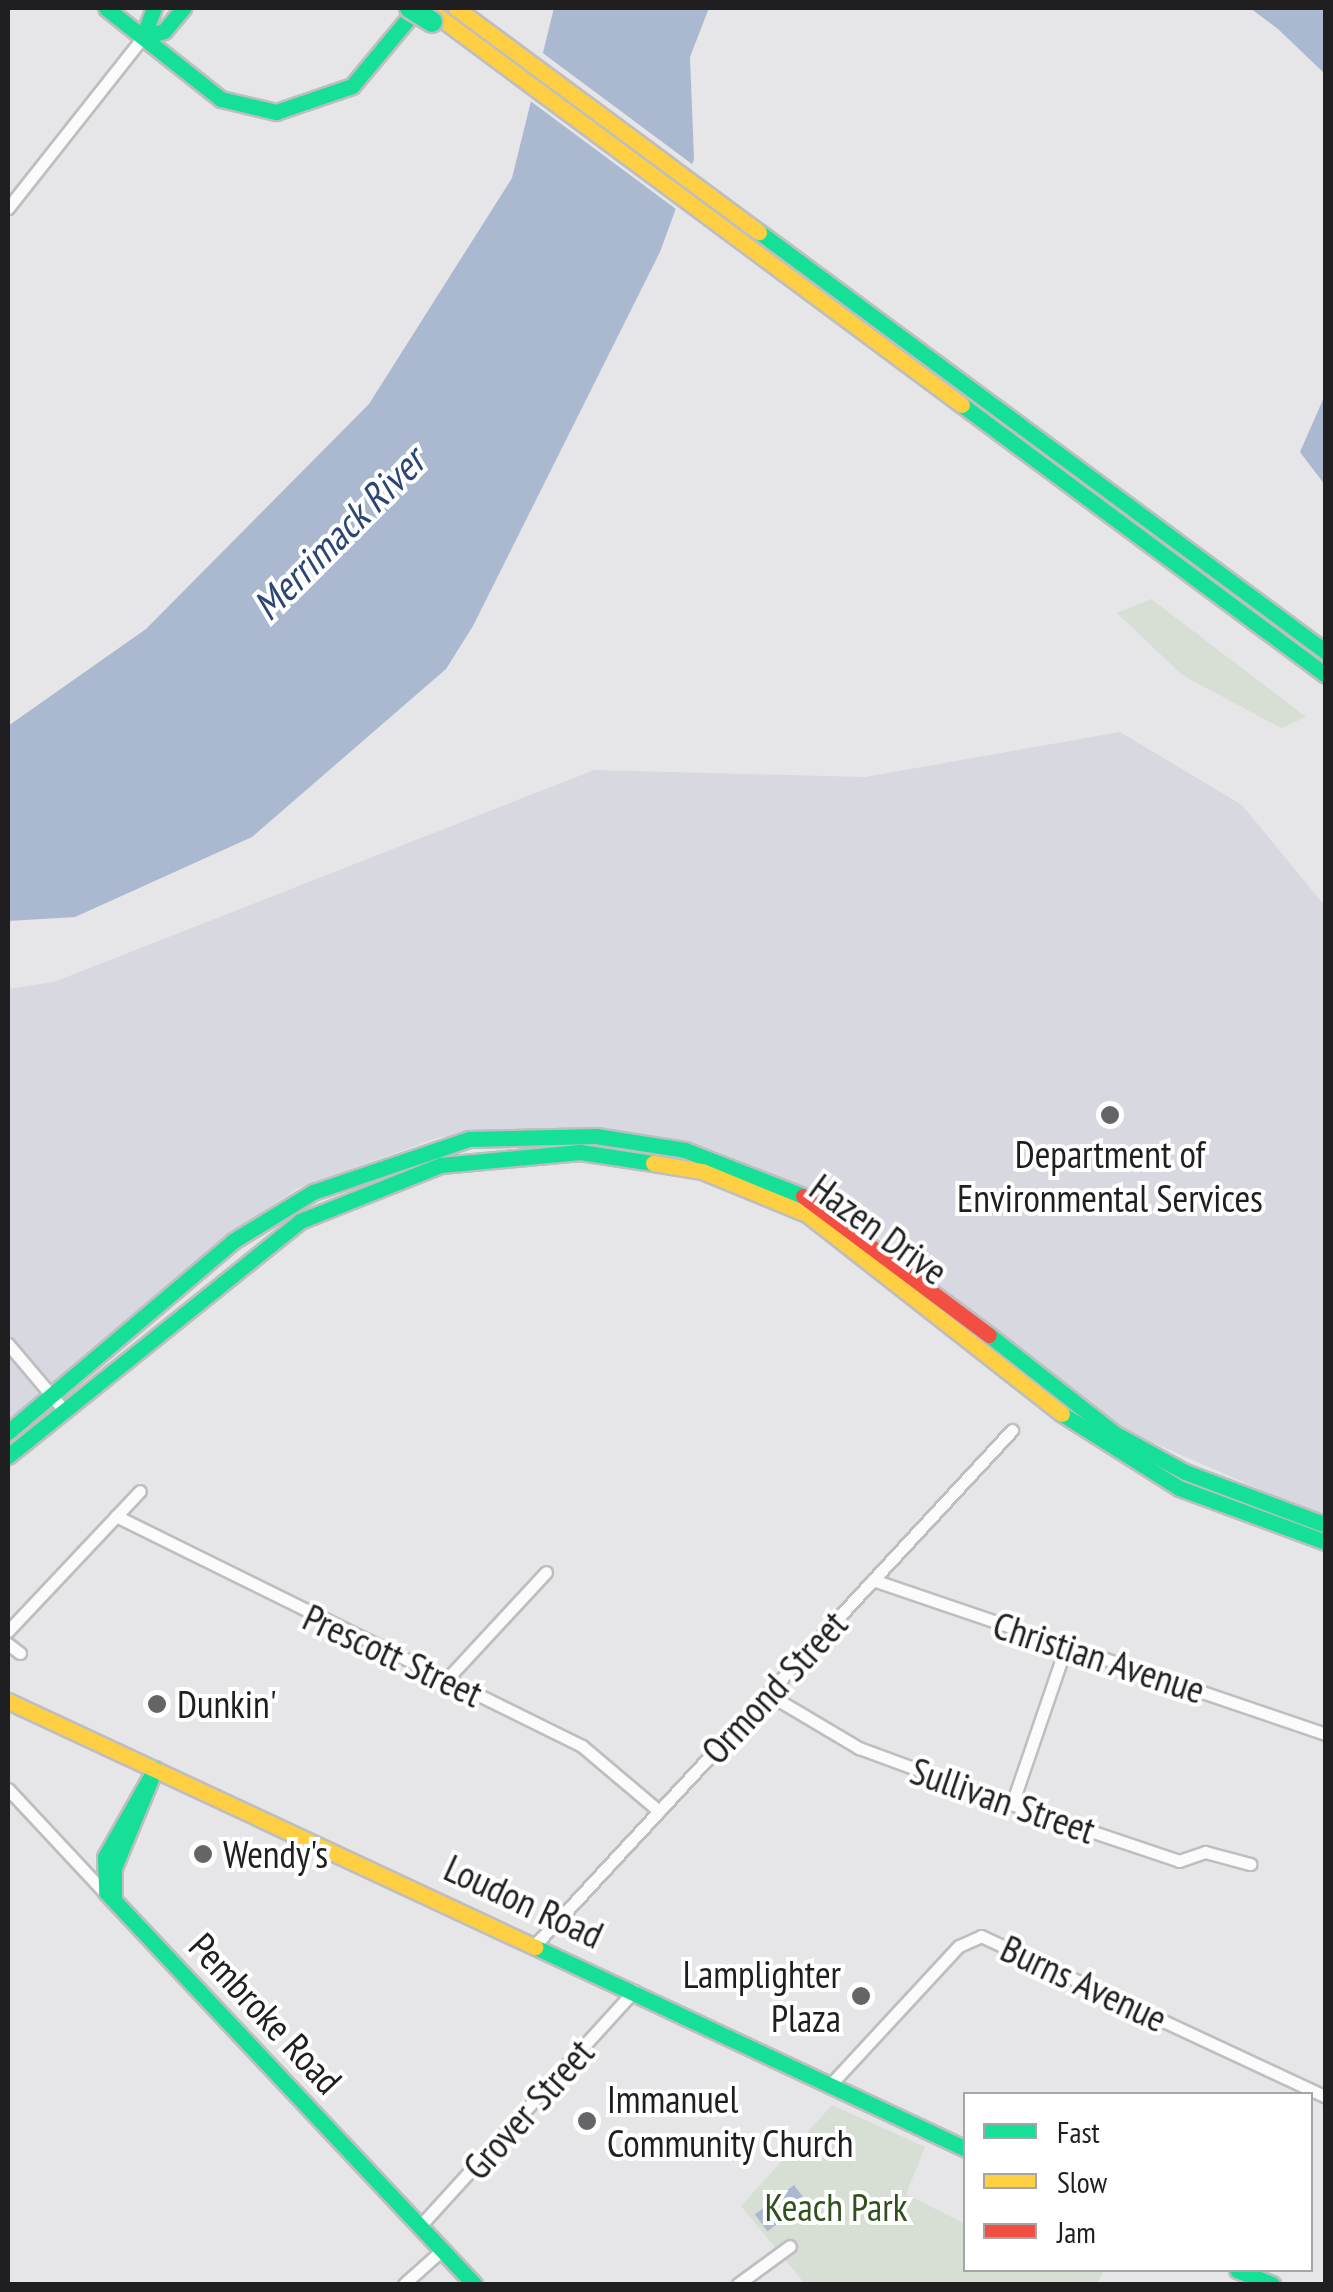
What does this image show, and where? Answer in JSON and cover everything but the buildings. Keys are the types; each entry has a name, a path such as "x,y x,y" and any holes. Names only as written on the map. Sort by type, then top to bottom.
{"main road":[{"path":"106,8 221,98 298,110 352,86 430,11 512,60 1326,652"},
{"path":"142,37 154,8"},
{"path":"142,37 164,32 183,8"},
{"path":"467,8 512,60"},
{"path":"720,214 1326,675"},
{"name":"Hazen Drive","path":"8,1456 56,1401 233,1241 313,1192 469,1138 596,1136 684,1150 814,1200 1114,1433 1185,1472 1326,1525"},
{"name":"Hazen Drive","path":"8,1432 56,1401 261,1244 339,1202 491,1156 630,1157 702,1171 807,1214 1100,1444 1180,1488 1326,1542"},
{"name":"Loudon Road","path":"8,1687 52,1720"},
{"name":"Loudon Road","path":"8,1701 963,2148"},
{"path":"116,1905 102,1880 106,1857 140,1782 155,1769"},
{"name":"Pembroke Road","path":"116,1905 474,2284"},
{"path":"1241,2272 1272,2284"}],"street":[{"path":"8,208 142,37"},
{"path":"8,1344 56,1401"},
{"name":"Ormond Street","path":"535,1945 1012,1430"},
{"path":"8,1631 140,1492"},
{"name":"Prescott Street","path":"116,1516 582,1746 659,1811"},
{"path":"446,1680 546,1572"},
{"name":"Christian Avenue","path":"873,1580 1326,1734"},
{"path":"8,1644 20,1654"},
{"path":"1012,1804 1066,1646"},
{"name":"Sullivan Street","path":"768,1694 859,1748 1012,1804 1179,1860 1205,1852 1250,1864"},
{"name":"Pembroke Road","path":"8,1789 116,1905"},
{"name":"Burns Avenue","path":"831,2084 958,1946 981,1936 1326,2097"},
{"name":"Grover Street","path":"420,2226 634,1991"},
{"path":"738,2284 790,2246"},
{"path":"404,2284 442,2250"}],"shaded area":[{"path":"1120,732 1242,805 1325,906 1325,1518 1108,1423 841,1207 714,1150 598,1128 440,1137 298,1188 219,1241 8,1420 8,989 54,982 594,770 865,777"}],"green space":[{"path":"1151,599 1306,717 1281,728 1182,675 1117,613"},
{"name":"Keach Park","path":"832,2105 925,2147 906,2194 963,2223 963,2272 1103,2272 1097,2284 805,2284 741,2206"}],"water":[{"name":"Merrimack River","path":"554,8 709,8 690,57 694,159 660,252 473,626 446,669 252,837 75,917 8,921 8,726 146,629 369,404 512,178"},
{"path":"1250,8 1325,8 1325,74 1278,29"},
{"path":"1325,395 1325,485 1300,452"},
{"path":"794,2185 807,2202 768,2231 755,2214"}],"pier":[{"path":"540,51 696,167 680,212 529,100"}],"traffic: fast":[{"path":"106,8 221,99 276,112 352,86 417,8"},
{"path":"154,8 143,37 164,31 183,8"},
{"path":"410,8 432,22"},
{"path":"759,232 1326,652"},
{"path":"962,405 1326,675"},
{"path":"8,1432 233,1241 313,1192 469,1139 596,1136 685,1150 803,1196"},
{"path":"8,1456 300,1221 441,1165 580,1152 653,1163"},
{"path":"989,1335 1114,1433 1185,1472 1326,1525"},
{"path":"1062,1414 1179,1488 1326,1542"},
{"path":"155,1769 105,1857 106,1892 474,2284"},
{"path":"114,1896 114,1868 155,1769"},
{"path":"535,1947 963,2148"},
{"path":"1242,2272 1272,2284"}],"traffic: slow":[{"path":"427,8 962,405"},
{"path":"456,8 759,232"},
{"path":"653,1163 702,1171 807,1214 1062,1414"},
{"path":"8,1701 535,1947"}],"traffic: jam":[{"path":"803,1196 989,1335"}],"place":[{"name":"Department of Environmental Services","path":"1110,1115"},
{"name":"Dunkin'","path":"157,1704"},
{"name":"Wendy's","path":"203,1854"},
{"name":"Lamplighter Plaza","path":"861,1996"},
{"name":"Immanuel Community Church","path":"587,2121"}]}
